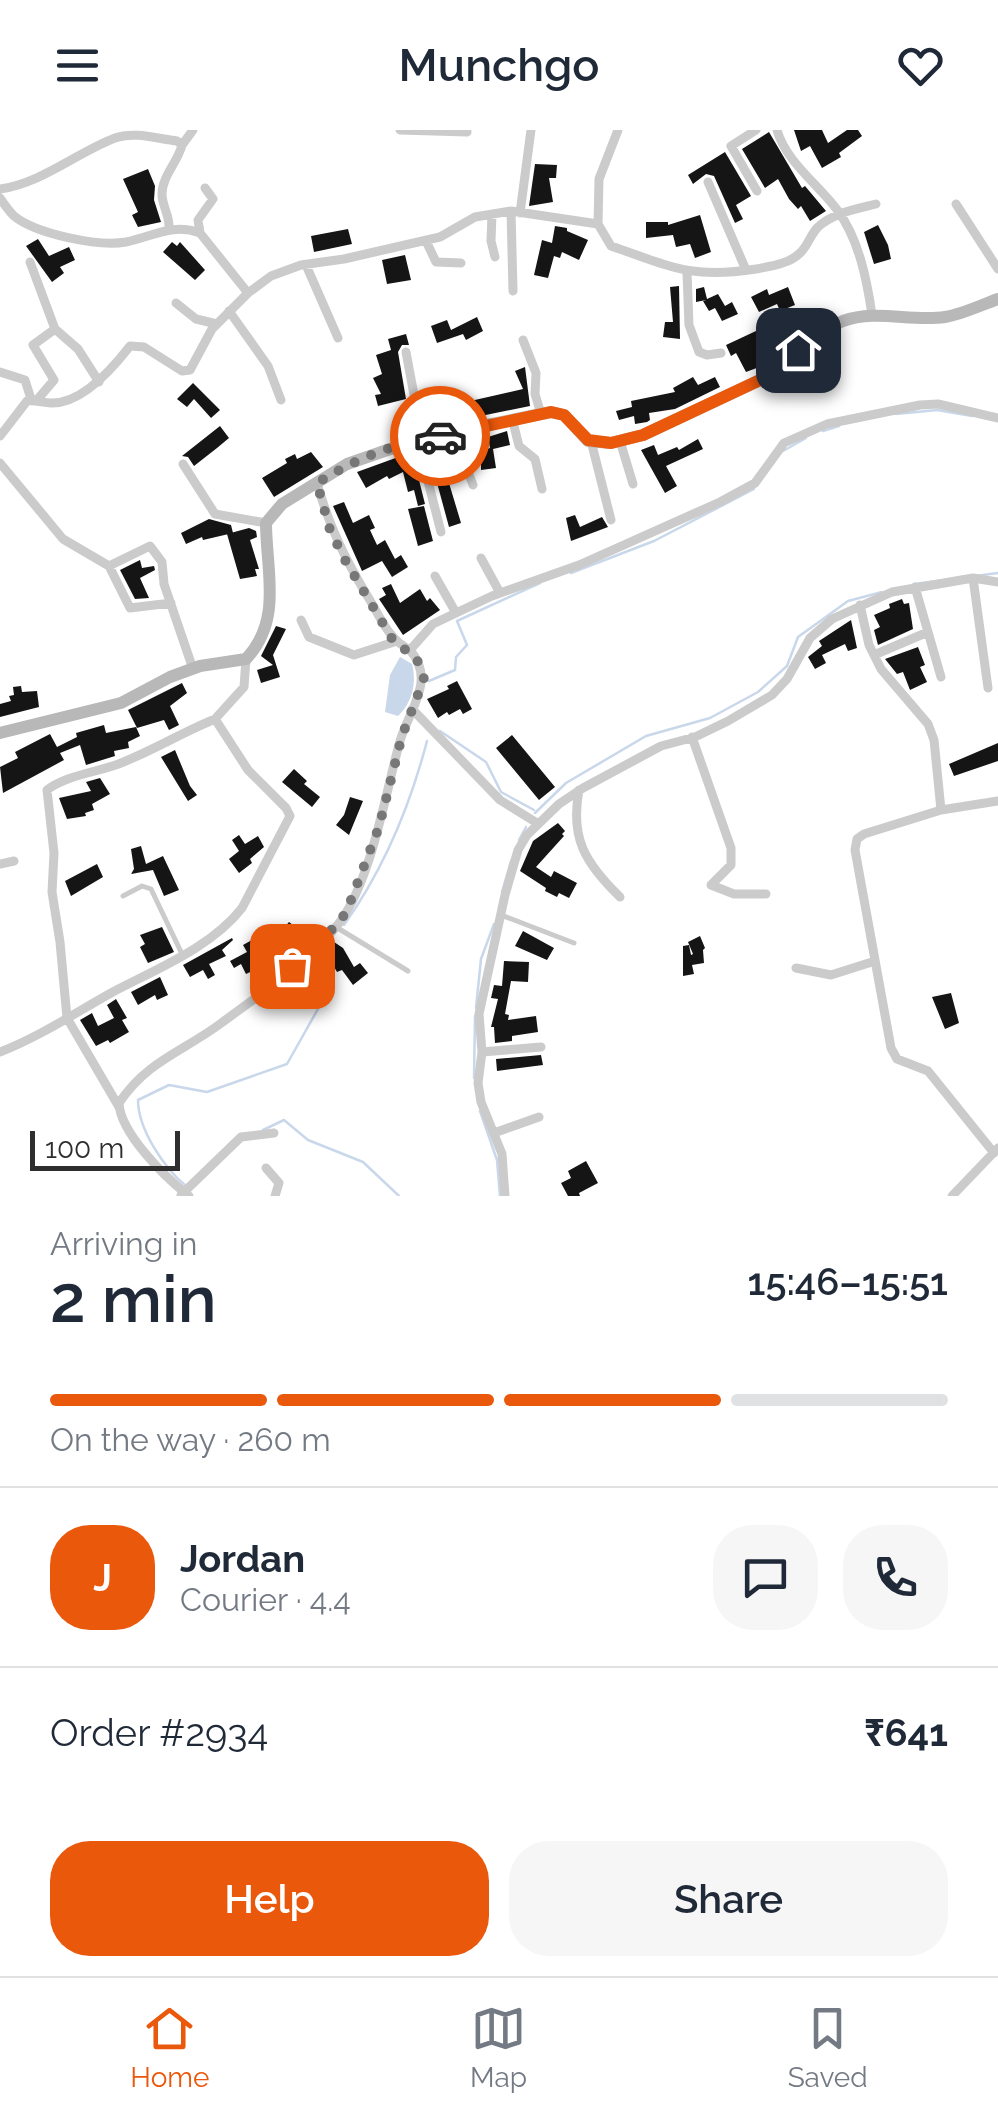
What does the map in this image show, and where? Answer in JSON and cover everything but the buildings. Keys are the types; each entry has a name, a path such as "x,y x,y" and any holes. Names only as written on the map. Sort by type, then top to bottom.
{"street":[{"path":"170,228 162,192 182,145 193,130"},
{"path":"400,130 467,132"},
{"path":"512,290 516,212 530,130"},
{"path":"618,130 599,179 598,224 611,246 687,273 719,275 796,256 818,228 840,214 876,204"},
{"path":"756,130 731,146 757,191"},
{"path":"777,130 788,152 840,214 866,280 872,315"},
{"path":"0,189 59,168 115,138 138,136 182,145"},
{"path":"708,182 746,270"},
{"path":"200,234 198,220 213,199 205,188"},
{"path":"0,198 12,215 32,228 105,244 126,242 170,228 186,228 200,234 248,293"},
{"path":"956,204 998,269"},
{"path":"34,400 58,402 99,382 130,346 144,348 182,371 190,370 217,324 248,293 271,276 306,264 440,238 475,216 516,212 598,224"},
{"path":"492,214 495,257"},
{"path":"426,241 436,262 460,263"},
{"path":"30,262 55,329 78,349 99,382"},
{"path":"306,264 338,338"},
{"path":"687,273 693,340 699,352 721,353"},
{"path":"591,441 620,442 643,435 775,373 791,363 798,350 820,332 848,320 872,315 945,317 998,298"},
{"path":"176,303 196,319 217,324"},
{"path":"230,312 268,366 281,400"},
{"path":"0,436 54,380 32,348 46,332 55,329"},
{"path":"524,340 536,373 535,394 542,414"},
{"path":"406,352 422,438 420,450 442,532"},
{"path":"0,372 25,380 34,400"},
{"path":"410,650 432,624 456,612 579,565 720,502 755,482 784,443 827,424 920,404 938,404 998,418"},
{"path":"274,1132 241,1137 184,1194 130,1133 119,1106 66,1018 52,892 54,853 47,790 148,752 216,720 244,687 246,659 262,636 270,609 271,562 266,523 282,504 347,464 422,438 551,412 564,415 591,441 610,520"},
{"path":"513,422 519,446 535,459 542,489"},
{"path":"454,434 473,485"},
{"path":"620,442 633,484"},
{"path":"0,463 63,539 110,566 130,608 171,603"},
{"path":"183,464 214,514 266,523"},
{"path":"119,1106 147,1070 164,1056 209,1032 315,949 346,913 379,827 402,736 424,679 421,665 410,650 394,642 345,560 330,530 317,483"},
{"path":"110,566 150,546 162,562 164,584 193,668"},
{"path":"481,558 500,593"},
{"path":"435,576 456,612"},
{"path":"505,1196 502,1154 480,1102 479,1014 518,850 537,823 579,790 660,746 728,721 772,695 787,680 810,638 832,619 860,605 915,588 973,578 998,582"},
{"path":"973,578 988,688"},
{"path":"915,588 941,677"},
{"path":"860,605 874,655 891,682 928,724 934,740 940,810"},
{"path":"301,620 309,637 354,654 394,642"},
{"path":"874,655 928,632"},
{"path":"0,733 121,703 193,668 246,659"},
{"path":"412,709 500,800 537,823"},
{"path":"0,1052 182,954 232,921 290,816 248,770 216,720"},
{"path":"692,737 730,848 731,865 711,885 734,894 766,894"},
{"path":"579,790 574,818 581,846 620,896"},
{"path":"998,801 940,810 864,834 857,839 855,850 891,1048 897,1059 928,1072 994,1153 998,1166"},
{"path":"0,864 14,861"},
{"path":"796,968 831,975 876,961"},
{"path":"482,1052 541,1047"},
{"path":"494,1133 539,1118"},
{"path":"952,1196 994,1153"},
{"path":"266,1168 279,1183 275,1196"}],"lane":[{"path":"123,896 142,886 152,889 182,954"},
{"path":"501,915 574,944"},
{"path":"336,926 408,971"}],"water":[{"path":"400,657 412,664 414,678 410,699 398,716 385,712 390,675"}],"waterway":[{"path":"896,414 937,410 972,416"},
{"path":"823,431 839,426"},
{"path":"783,451 806,438"},
{"path":"571,573 654,541 754,489"},
{"path":"914,584 998,573"},
{"path":"429,681 455,670 456,657 467,645 457,621 540,583"},
{"path":"535,813 566,783 646,736 710,718 758,692 787,666 798,637 848,601 882,592"},
{"path":"440,731 486,762 501,792 534,810"},
{"path":"344,925 394,836 427,741"},
{"path":"519,840 526,827"},
{"path":"502,892 511,861"},
{"path":"476,1008 481,959 494,924"},
{"path":"186,1186 154,1147 142,1123 138,1100 169,1085 207,1092 287,1064 332,984 320,954 324,947"},
{"path":"474,1078 475,1016"},
{"path":"480,1111 497,1160 500,1196"},
{"path":"263,1130 284,1120 308,1140 363,1162 399,1196"}],"way so far":[{"path":"292,966 315,949 346,913 379,827 402,736 424,679 416,657 394,642 345,560 330,530 317,483 347,464 404,443 440,436"}],"route":[{"path":"440,436 551,412 564,415 588,440 624,441 775,373 791,363 798,350"}]}
